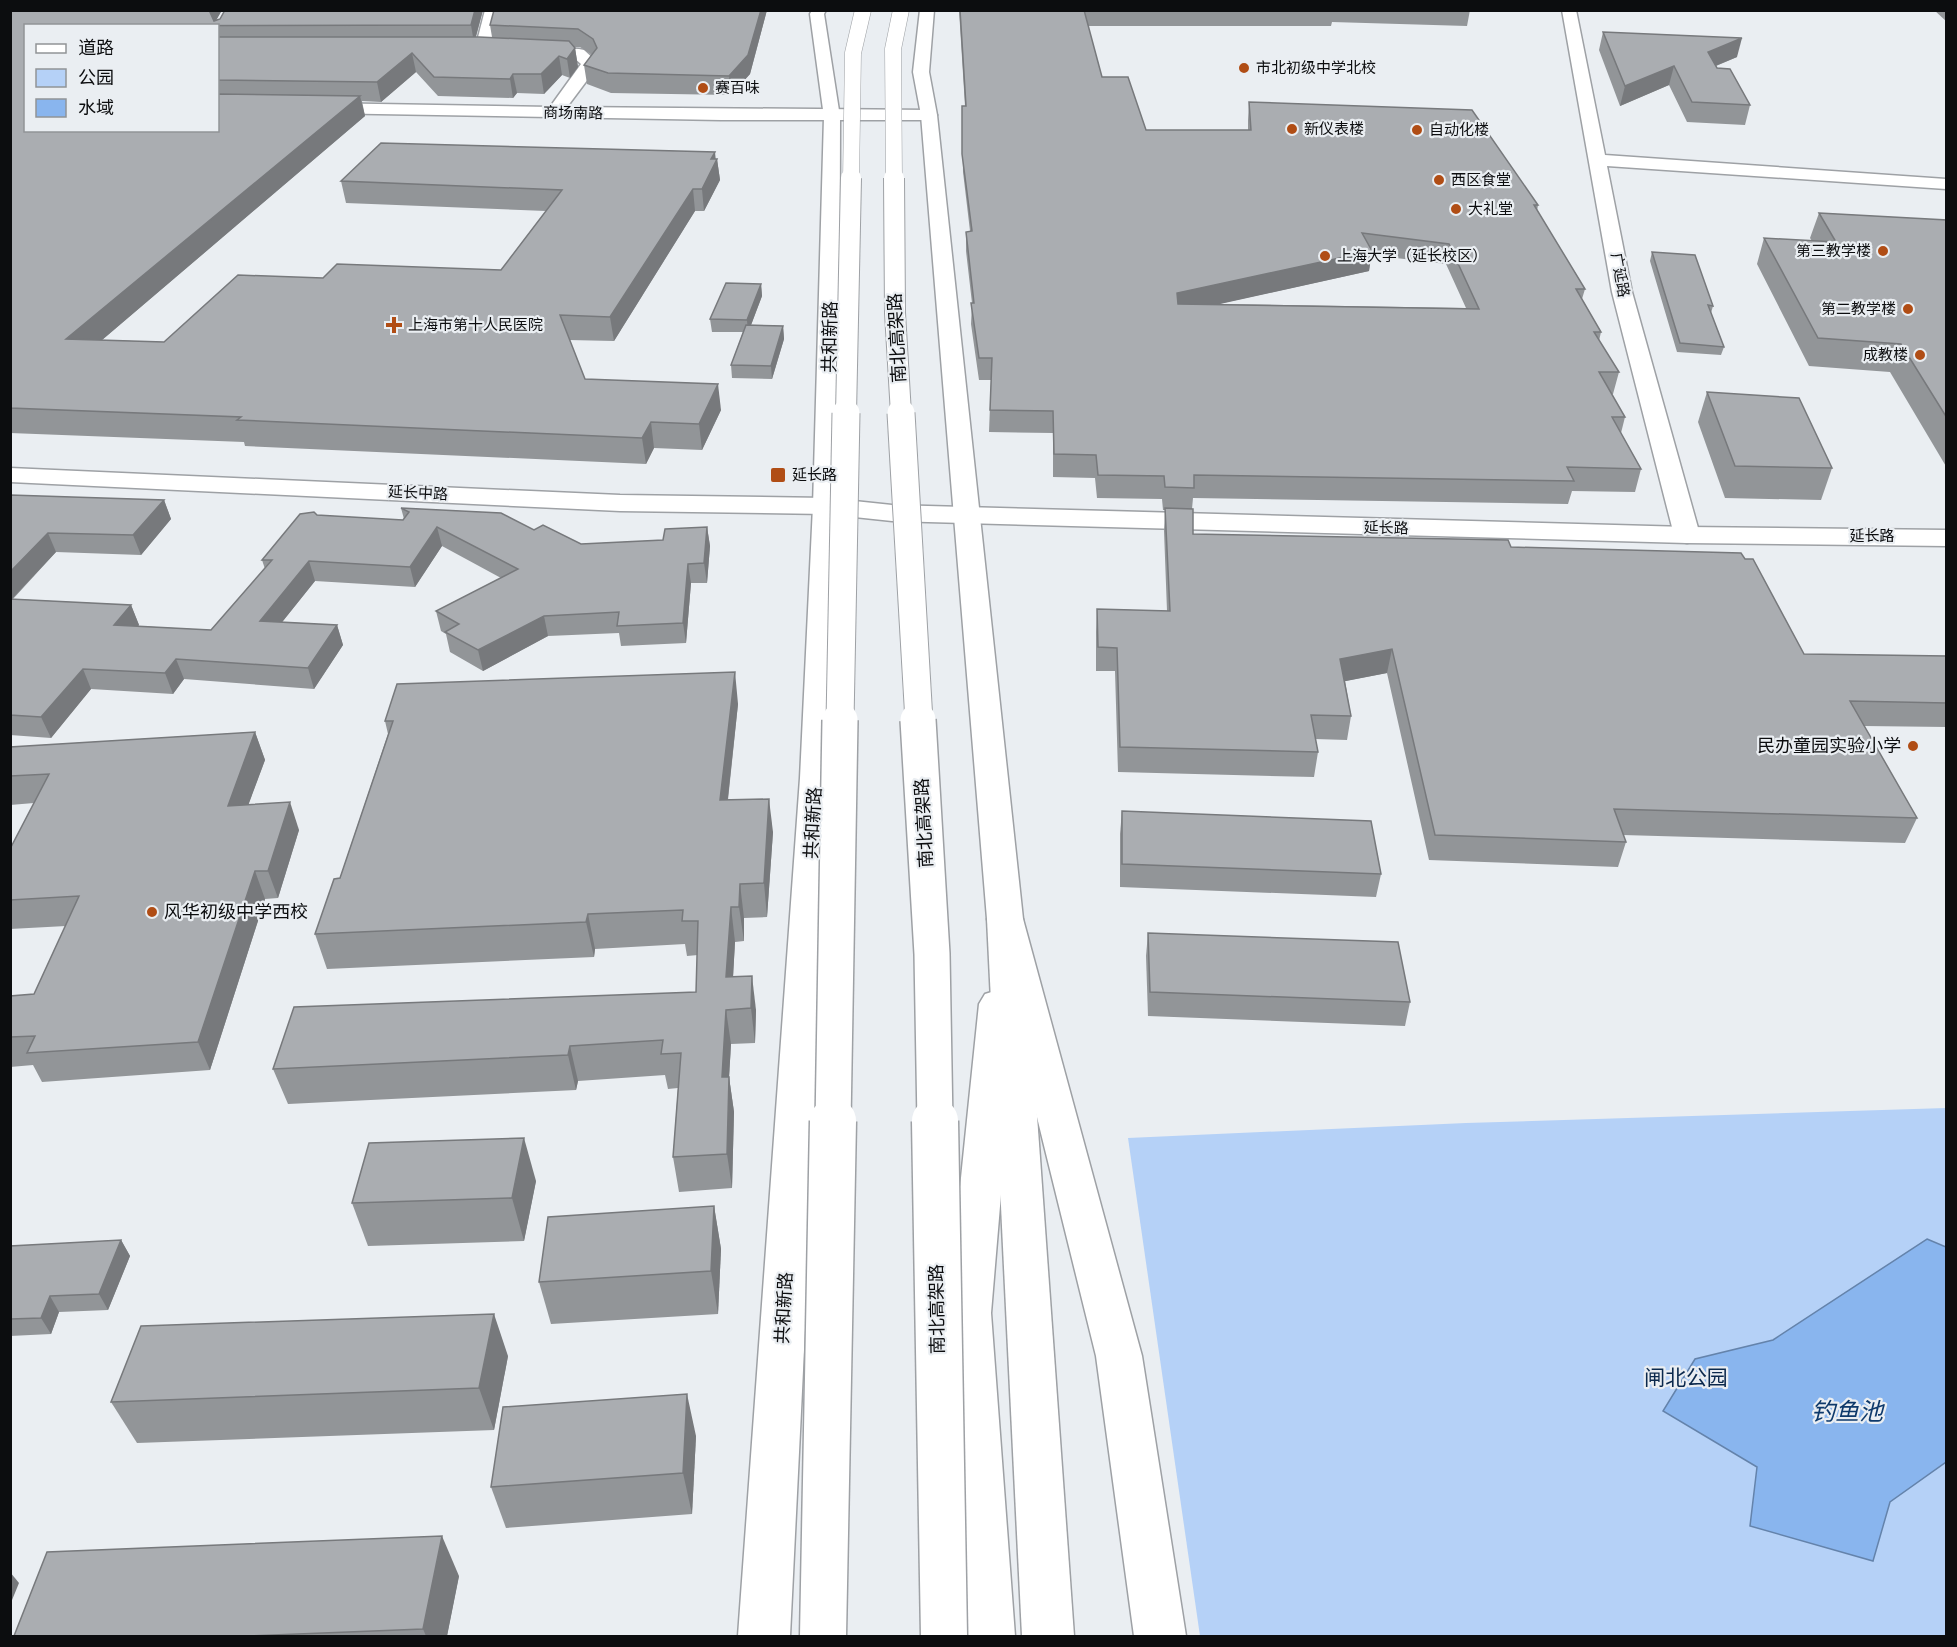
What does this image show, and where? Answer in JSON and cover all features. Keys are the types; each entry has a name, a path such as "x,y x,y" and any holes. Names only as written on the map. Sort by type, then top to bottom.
{"main road":[{"path":"482,49 492,10"},
{"name":"共和新路","path":"764,1636 816,778 826,506 832,117 817,14 819,10"},
{"path":"823,1636 853,53 863,10"},
{"name":"南北高架路","path":"901,10 893,49 895,313 932,954 944,1636"},
{"path":"927,10 921,72 929,115 965,515 1005,919 1048,1636"},
{"name":"广延路","path":"1569,10 1624,303 1687,535"},
{"path":"514,50 579,53 581,58 589,62 589,67 555,112"},
{"name":"商场南路","path":"299,108 832,117 929,115"},
{"path":"1597,160 1947,184"},
{"name":"延长中路","path":"10,475 620,503 826,506"},
{"name":"延长路","path":"826,506 892,513 1687,535 1947,538"},
{"path":"989,1636 969,1313 1005,919"},
{"path":"1005,919 1119,1356 1160,1636"}],"green space":[{"name":"闸北公园","path":"1946,1108 1946,1636 1200,1636 1128,1138 1466,1123"}],"water":[{"name":"钓鱼池","path":"1927,1239 1946,1247 1946,1462 1890,1502 1873,1561 1750,1526 1757,1467 1663,1411 1695,1359 1773,1340"}],"building":[{"path":"10,10 209,10 214,21 220,19 225,10 475,10 471,25 24,24 24,132 219,132 219,94 360,96 66,339 164,342 238,275 323,278 337,264 501,270 562,190 341,181 381,143 715,152 711,159 717,159 702,189 693,189 610,317 560,315 585,379 718,384 699,424 651,422 642,438 237,420 241,417 10,408"},
{"path":"494,10 761,10 748,55 729,76 608,73 584,65 597,48 593,39 578,29 490,25"},
{"path":"960,10 1084,10 1102,77 1128,77 1146,130 1251,130 1249,102 1472,110 1538,205 1534,205 1585,289 1576,289 1601,332 1594,332 1619,372 1599,372 1625,417 1612,417 1641,469 1567,467 1574,481 1194,475 1194,488 1165,487 1164,476 1098,475 1096,455 1054,454 1053,411 990,410 992,358 979,358 971,303 974,303 966,232 972,231 962,154 962,106 966,106","holes":["1362,233 1449,244 1479,309 1178,304 1177,293 1372,251"]},
{"path":"1603,32 1742,38 1708,52 1717,68 1730,69 1750,105 1692,102 1674,66 1625,86"},
{"path":"219,37 479,37 569,41 575,48 567,59 559,56 541,74 513,74 510,79 434,77 412,53 377,82 219,80"},
{"path":"1819,213 1947,220 1947,418 1901,344 1818,338 1764,238 1836,242"},
{"path":"1652,252 1695,255 1713,306 1708,305 1724,347 1680,343"},
{"path":"726,283 761,284 747,320 710,319"},
{"path":"746,325 783,326 771,366 731,365"},
{"path":"1707,392 1799,398 1832,468 1735,466"},
{"path":"10,495 164,500 133,535 48,533 10,572"},
{"path":"401,508 501,513 534,530 543,525 581,544 663,540 665,529 707,527 704,563 688,564 683,623 617,626 619,612 544,616 478,650 445,632 459,624 436,611 518,569 437,527 410,567 309,561 260,621 337,625 308,668 176,659 165,673 83,669 41,717 10,715 10,599 131,605 114,625 211,630 272,560 262,560 300,514 314,512 317,515 403,520 409,512"},
{"path":"1165,508 1193,509 1193,534 1508,540 1511,547 1741,553 1745,559 1753,559 1804,654 1947,656 1947,703 1850,701 1917,818 1614,809 1626,842 1435,835 1392,649 1340,659 1351,716 1311,715 1318,752 1120,747 1117,648 1098,647 1097,609 1170,611"},
{"path":"735,672 720,800 769,799 764,883 740,884 739,907 731,907 726,977 752,976 751,1008 726,1010 722,1077 729,1077 727,1154 673,1157 681,1053 661,1054 663,1040 570,1046 568,1055 273,1069 294,1007 696,992 698,921 682,921 683,910 588,914 586,922 315,934 334,879 340,878 393,721 385,721 397,684"},
{"name":"风华初级中学西校","path":"255,732 228,806 290,802 268,871 255,871 198,1042 27,1053 35,1036 10,1037 10,996 34,994 79,896 10,900 10,849 49,774 10,776 10,747"},
{"path":"1122,811 1371,821 1381,874 1122,864"},
{"path":"1148,933 1398,942 1410,1002 1150,992"},
{"path":"524,1138 512,1198 352,1203 369,1143"},
{"path":"714,1206 711,1271 539,1282 548,1217"},
{"path":"121,1240 99,1294 50,1296 41,1318 10,1319 10,1246"},
{"path":"494,1314 479,1388 111,1402 141,1326"},
{"path":"687,1394 683,1473 491,1487 503,1407"},
{"path":"442,1536 423,1629 247,1636 14,1636 47,1552"}],"place":[{"name":"市北初级中学北校","path":"1244,68"},
{"name":"赛百味","path":"703,88"},
{"name":"新仪表楼","path":"1292,129"},
{"name":"自动化楼","path":"1417,130"},
{"name":"西区食堂","path":"1439,180"},
{"name":"大礼堂","path":"1456,209"},
{"name":"第三教学楼","path":"1883,251"},
{"name":"上海大学（延长校区）","path":"1325,256"},
{"name":"第二教学楼","path":"1908,309"},
{"name":"上海市第十人民医院","path":"394,325"},
{"name":"成教楼","path":"1920,355"},
{"name":"延长路","path":"778,475"},
{"name":"民办童园实验小学","path":"1913,746"},
{"name":"风华初级中学西校","path":"152,912"}]}
